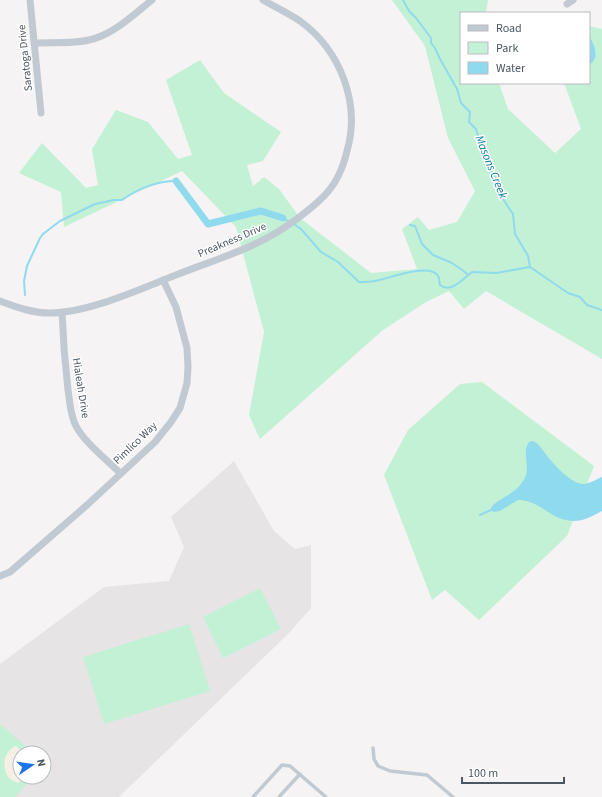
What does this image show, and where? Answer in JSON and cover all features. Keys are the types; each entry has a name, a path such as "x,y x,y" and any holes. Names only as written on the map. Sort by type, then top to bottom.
{"street":[{"name":"Saratoga Drive","path":"30,0 41,113"},
{"path":"34,43 81,41 96,38 112,30 152,0"},
{"name":"Preakness Drive","path":"0,301 34,312 62,312 87,307 163,280 248,247 277,232 325,195 336,181 344,164 349,146 352,127 351,108 346,84 336,63 320,40 295,18 263,0"},
{"path":"567,4 573,0"},
{"name":"Pimlico Way","path":"0,576 10,572 87,505 155,442 180,408 185,391 188,367 185,336 176,307 163,280"},
{"name":"Hialeah Drive","path":"62,312 67,384 73,420 84,437 120,473"}],"lane":[{"path":"373,748 374,759 378,766 390,771 427,775 453,797"},
{"path":"253,797 282,765 290,766 326,797"},
{"path":"279,797 300,774"}],"shaded area":[{"path":"234,461 274,531 295,549 311,545 311,608 289,633 119,797 0,797 0,664 104,587 169,581 184,547 171,517"}],"green space":[{"path":"392,0 488,0 486,12 460,12 460,84 499,84 508,109 555,153 581,129 564,84 590,84 590,26 602,29 602,359 486,291 464,309 449,291 426,302 383,330 260,439 249,415 264,332 236,227 182,171 64,227 61,192 19,173 42,143 86,188 98,185 92,149 116,110 148,122 178,159 192,155 166,80 200,60 224,93 281,132 263,161 247,165 253,186 264,177 279,189 300,218 371,273 417,269 402,229 418,217 429,230 457,222 475,191 448,138 425,46"},
{"path":"482,382 594,466 567,536 479,620 445,590 432,600 384,475 408,430 460,384"},
{"path":"260,588 281,629 223,658 203,617"},
{"path":"189,624 210,691 104,724 83,657"},
{"path":"0,724 25,745 12,745 12,785 26,785 15,797 0,797"}],"sand":[{"path":"11,749 12,780 5,771 4,765 7,754"}],"water":[{"path":"590,38 595,48 595,55 590,64"},
{"path":"532,441 538,444 557,467 574,481 584,484 602,477 602,511 582,520 564,520 556,517 535,504 518,500 500,511 493,512 491,508 493,505 515,490 525,478 527,467 526,452 529,442"}],"waterway":[{"name":"Masons Creek","path":"403,0 409,11 431,38 431,43 457,89 461,103 470,112 469,122 476,129 479,139 484,144 485,155 489,162 492,174 497,180 499,193 513,214 515,234 528,256 530,267 568,293 580,297 587,305 602,310"},
{"path":"25,295 24,281 27,266 40,238 60,221 95,204 122,200 134,192 148,186 162,182 176,181"},
{"path":"176,181 208,224 261,211 283,218"},
{"path":"283,218 290,222"},
{"path":"294,224 301,229 321,252 338,262 359,282 375,281 408,272 426,271 433,272 438,276 440,285 449,288 457,284 472,272 496,273 530,267"},
{"path":"410,225 415,226 422,244 433,255 452,263 468,275"},
{"path":"480,515 493,509"}]}
